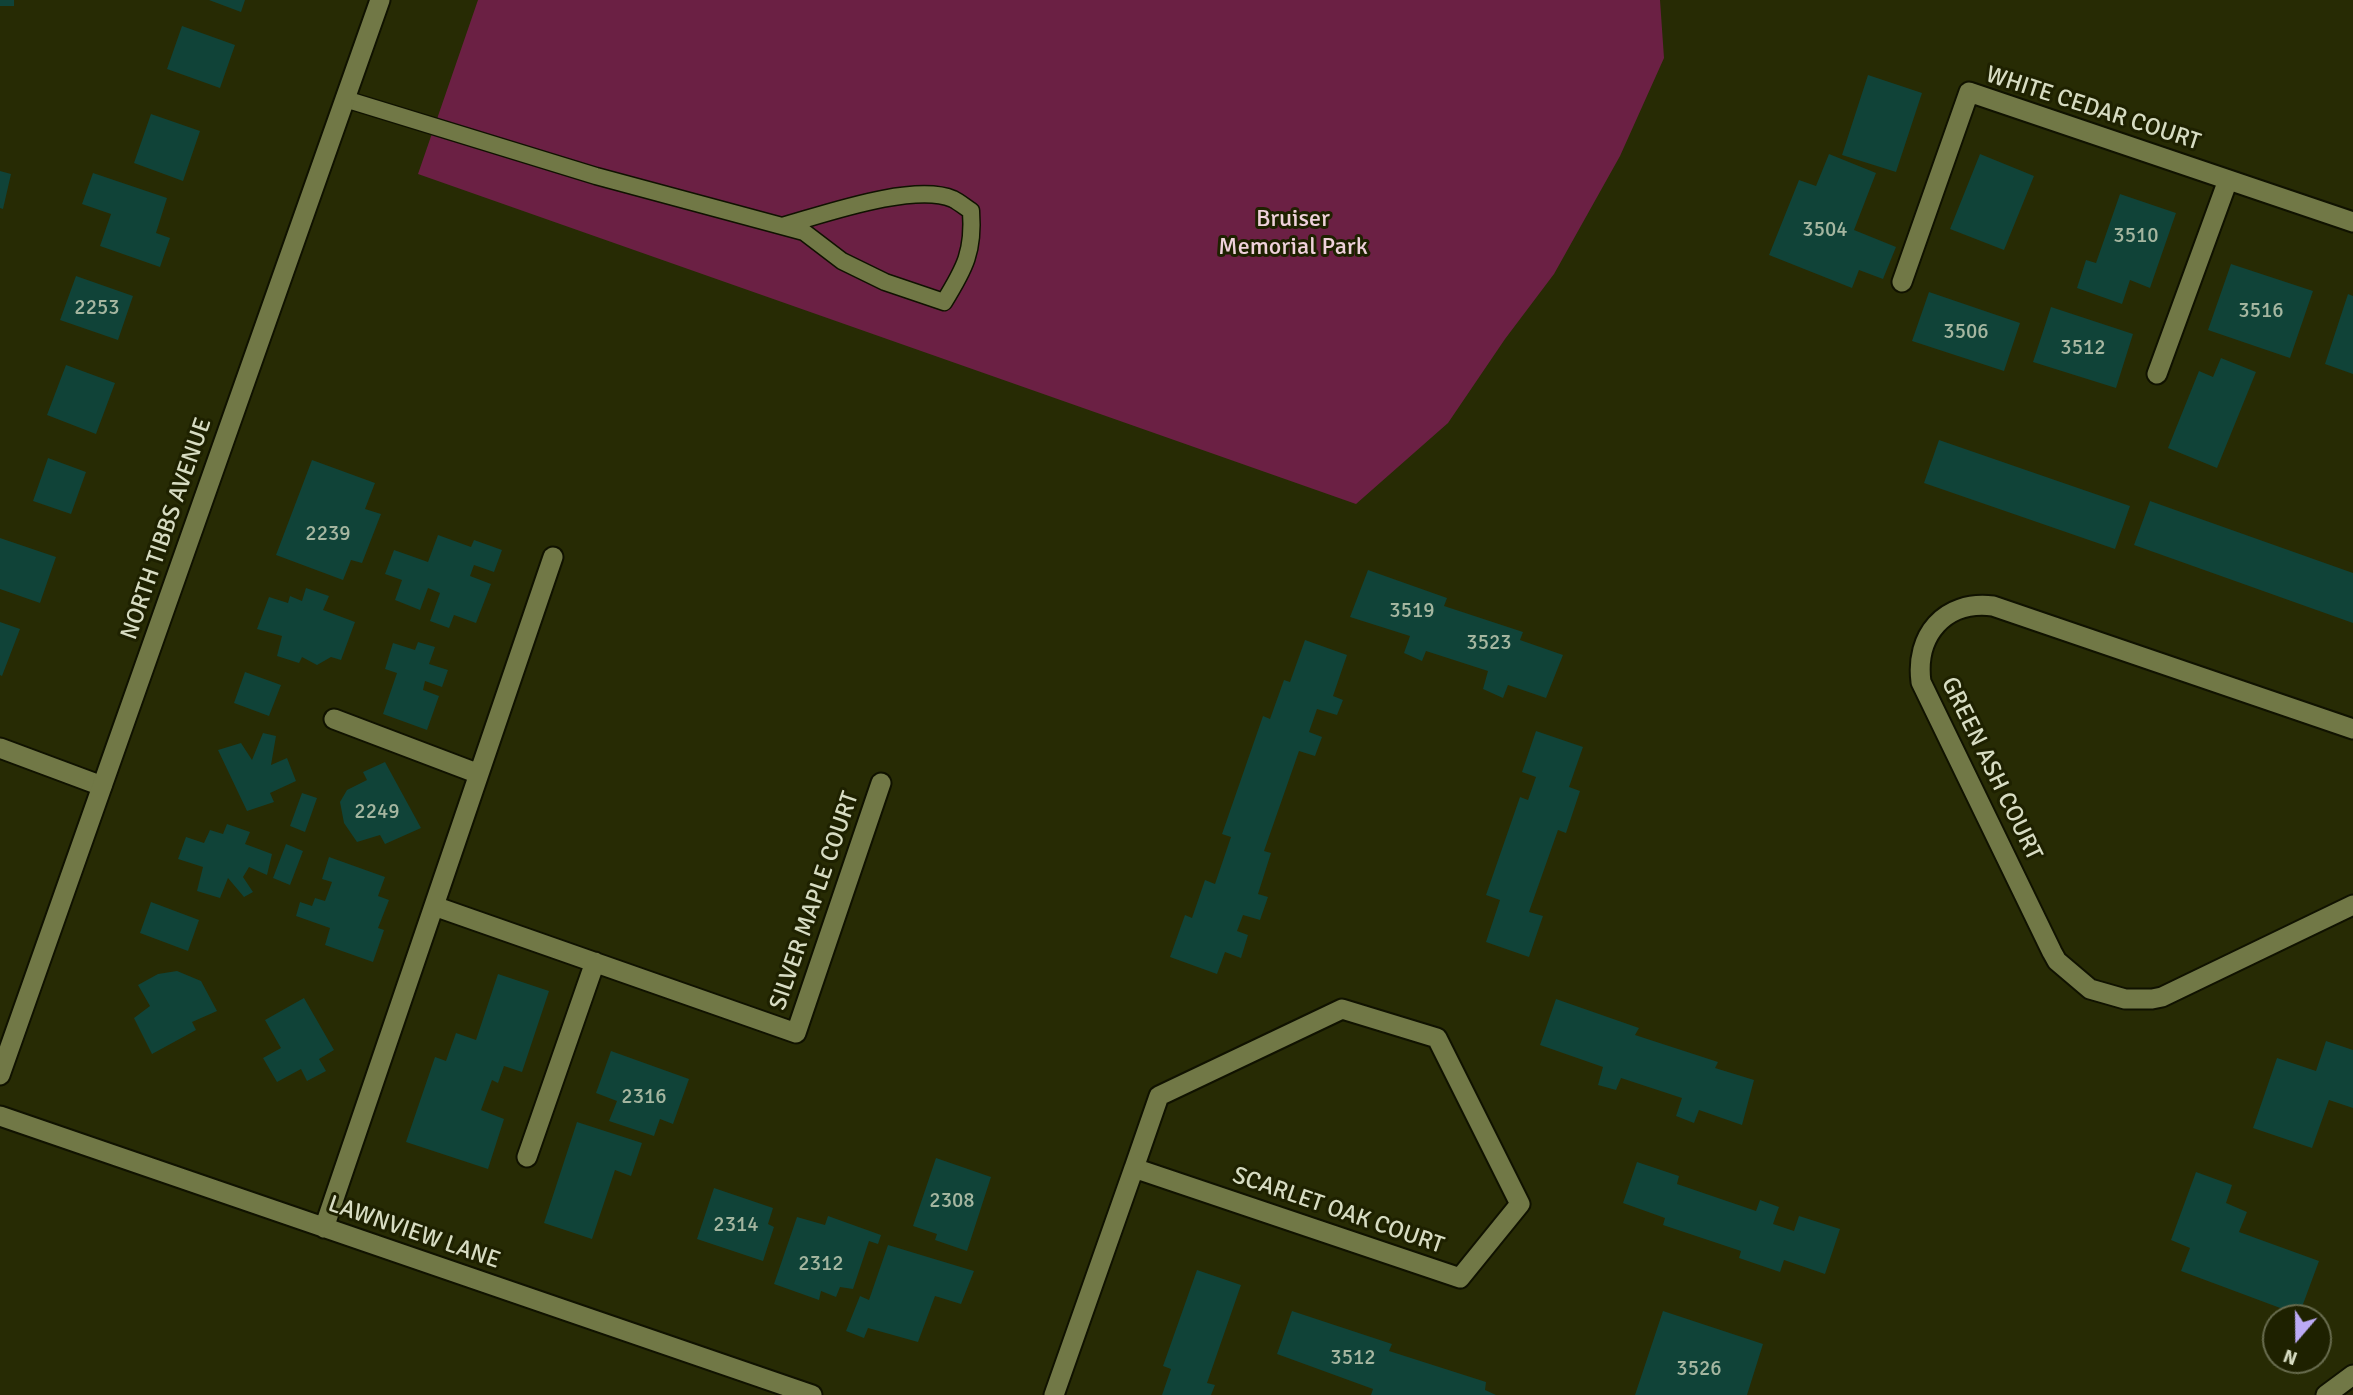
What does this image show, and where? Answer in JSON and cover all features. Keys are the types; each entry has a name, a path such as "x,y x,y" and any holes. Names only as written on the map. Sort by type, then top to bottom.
{"street":[{"name":"NORTH TIBBS AVENUE","path":"0,1075 380,0"},
{"name":"WHITE CEDAR COURT","path":"1902,282 1969,92 2353,222"},
{"path":"2157,374 2228,180"},
{"path":"324,1228 553,557"},
{"name":"GREEN ASH COURT","path":"2353,729 1993,606 1981,604 1950,612 1931,629 1920,653 1921,682 2052,952 2057,961 2090,989 2125,999 2162,997 2353,905"},
{"path":"334,719 478,774"},
{"path":"0,748 102,786"},
{"name":"SILVER MAPLE COURT","path":"434,906 796,1032 881,783"},
{"path":"527,1157 596,962"},
{"name":"SCARLET OAK COURT","path":"1054,1395 1159,1096 1342,1009 1437,1038 1520,1203 1461,1278 1134,1168"},
{"name":"LAWNVIEW LANE","path":"0,1116 812,1395"},
{"path":"2326,1395 2353,1375"}],"lane":[{"path":"345,99 596,176 804,232 842,261 885,282 944,302 959,278 973,241 971,211 952,198 926,194 830,211 782,226"}],"green space":[{"name":"Bruiser Memorial Park","path":"478,0 1660,0 1664,58 1620,156 1554,274 1505,339 1448,423 1356,504 418,174"}],"building":[{"path":"0,0 14,0 14,6 0,6"},
{"path":"209,0 245,0 241,12"},
{"path":"182,26 235,45 220,88 167,69"},
{"path":"1868,75 1922,93 1896,172 1842,155"},
{"path":"151,114 200,131 183,181 134,163"},
{"path":"1829,154 1876,173 1854,230 1896,247 1883,279 1859,270 1852,288 1769,255 1799,180 1816,186"},
{"path":"1980,154 2034,176 2004,250 1950,229"},
{"path":"0,171 11,174 3,209 0,208"},
{"path":"93,173 167,198 156,233 170,238 160,267 100,246 111,214 82,204"},
{"path":"2120,194 2176,213 2150,288 2130,280 2122,304 2077,288 2086,260 2096,263"},
{"path":"2231,264 2313,291 2290,358 2208,330"},
{"path":"76,276 133,296 118,340 60,320"},
{"path":"1929,292 2020,323 2004,371 1912,341"},
{"path":"2348,294 2353,296 2353,374 2325,364"},
{"path":"2051,307 2133,334 2116,388 2033,362"},
{"path":"2221,358 2256,372 2217,468 2168,448 2199,371 2213,377"},
{"path":"66,365 115,383 96,434 47,415"},
{"path":"1939,440 2130,506 2115,549 1924,483"},
{"path":"48,458 86,472 71,514 33,501"},
{"path":"312,460 375,483 365,509 381,514 362,563 351,560 343,580 276,555"},
{"path":"2150,501 2353,573 2353,623 2134,545"},
{"path":"438,535 471,547 474,540 502,550 494,572 474,565 470,576 491,584 476,623 454,615 449,628 430,621 440,593 428,588 420,610 395,600 402,580 385,574 394,550 428,562"},
{"path":"0,538 56,557 40,603 0,589"},
{"path":"1368,570 1447,598 1444,606 1523,632 1520,640 1563,655 1546,698 1508,685 1503,698 1483,689 1488,671 1426,651 1422,661 1404,653 1410,636 1350,617"},
{"path":"306,588 329,596 323,610 355,622 341,660 331,657 317,665 302,657 299,663 277,656 282,636 257,629 269,597 288,603 290,596 302,601"},
{"path":"0,622 20,629 2,676 0,675"},
{"path":"1305,640 1347,655 1333,696 1343,700 1337,715 1317,709 1309,732 1322,737 1315,756 1299,751 1264,851 1271,853 1258,894 1268,897 1260,920 1243,915 1237,931 1248,935 1241,958 1225,952 1217,974 1170,957 1185,915 1192,918 1205,880 1215,884 1231,837 1222,834 1263,716 1270,719 1284,680 1290,682"},
{"path":"418,642 435,647 429,664 448,670 442,687 425,681 423,690 439,696 427,730 383,714 397,673 385,669 393,643 415,650"},
{"path":"245,672 281,685 269,716 234,703"},
{"path":"1536,731 1583,747 1569,787 1580,791 1566,833 1558,830 1529,912 1543,916 1529,957 1486,942 1500,900 1486,895 1520,797 1528,800 1536,777 1522,772"},
{"path":"263,733 276,736 271,765 287,758 296,781 270,793 274,802 247,811 218,750 241,743 252,760"},
{"path":"385,762 421,828 385,844 380,835 357,842 344,823 340,802 347,790 367,780 363,772"},
{"path":"302,793 317,798 305,832 290,826"},
{"path":"227,824 250,832 245,844 272,854 267,875 249,867 243,877 253,892 244,897 228,878 220,898 197,891 203,867 178,859 186,837 204,843 210,830 223,834"},
{"path":"286,844 303,851 290,885 273,878"},
{"path":"329,857 385,877 378,896 389,900 378,928 384,930 373,962 325,945 330,928 296,916 300,902 312,906 315,898 325,901 332,882 322,879"},
{"path":"151,902 199,920 188,951 140,933"},
{"path":"177,971 201,981 217,1011 192,1022 196,1030 152,1054 134,1018 150,1006 138,985 158,974"},
{"path":"498,974 549,991 522,1072 504,1066 498,1083 492,1080 481,1110 504,1119 488,1169 406,1142 435,1057 446,1061 456,1033 476,1040"},
{"path":"304,998 334,1050 319,1059 326,1071 307,1081 301,1069 277,1082 263,1058 281,1048 265,1020"},
{"path":"1556,999 1639,1028 1635,1035 1718,1062 1715,1068 1754,1080 1742,1125 1699,1110 1694,1123 1676,1116 1682,1098 1621,1078 1616,1090 1598,1085 1603,1067 1540,1045"},
{"path":"2326,1041 2353,1050 2353,1108 2329,1100 2312,1148 2253,1128 2277,1058 2316,1071"},
{"path":"611,1051 689,1079 673,1124 660,1119 654,1136 609,1121 617,1101 596,1093"},
{"path":"577,1122 642,1143 631,1176 615,1170 592,1239 544,1223"},
{"path":"936,1158 991,1177 967,1251 935,1240 937,1234 913,1226"},
{"path":"1637,1162 1679,1176 1677,1184 1756,1211 1760,1200 1779,1207 1773,1224 1794,1231 1799,1216 1840,1229 1825,1274 1784,1260 1780,1272 1739,1258 1741,1251 1663,1225 1665,1218 1623,1203"},
{"path":"2196,1172 2232,1185 2226,1203 2247,1212 2239,1232 2319,1261 2303,1304 2270,1304 2181,1271 2190,1248 2171,1240"},
{"path":"714,1188 773,1208 768,1224 774,1227 763,1261 697,1239"},
{"path":"828,1216 881,1235 878,1244 869,1241 853,1289 840,1287 836,1297 821,1291 819,1300 774,1284 797,1217 825,1225"},
{"path":"888,1245 974,1271 961,1304 935,1296 918,1342 868,1328 864,1338 846,1331 860,1296 869,1300"},
{"path":"1197,1270 1241,1285 1207,1383 1215,1385 1211,1395 1162,1395 1171,1369 1163,1366"},
{"path":"1292,1311 1392,1344 1389,1351 1486,1382 1485,1390 1496,1395 1371,1395 1373,1389 1277,1354"},
{"path":"1663,1311 1763,1344 1747,1395 1635,1395"}]}
